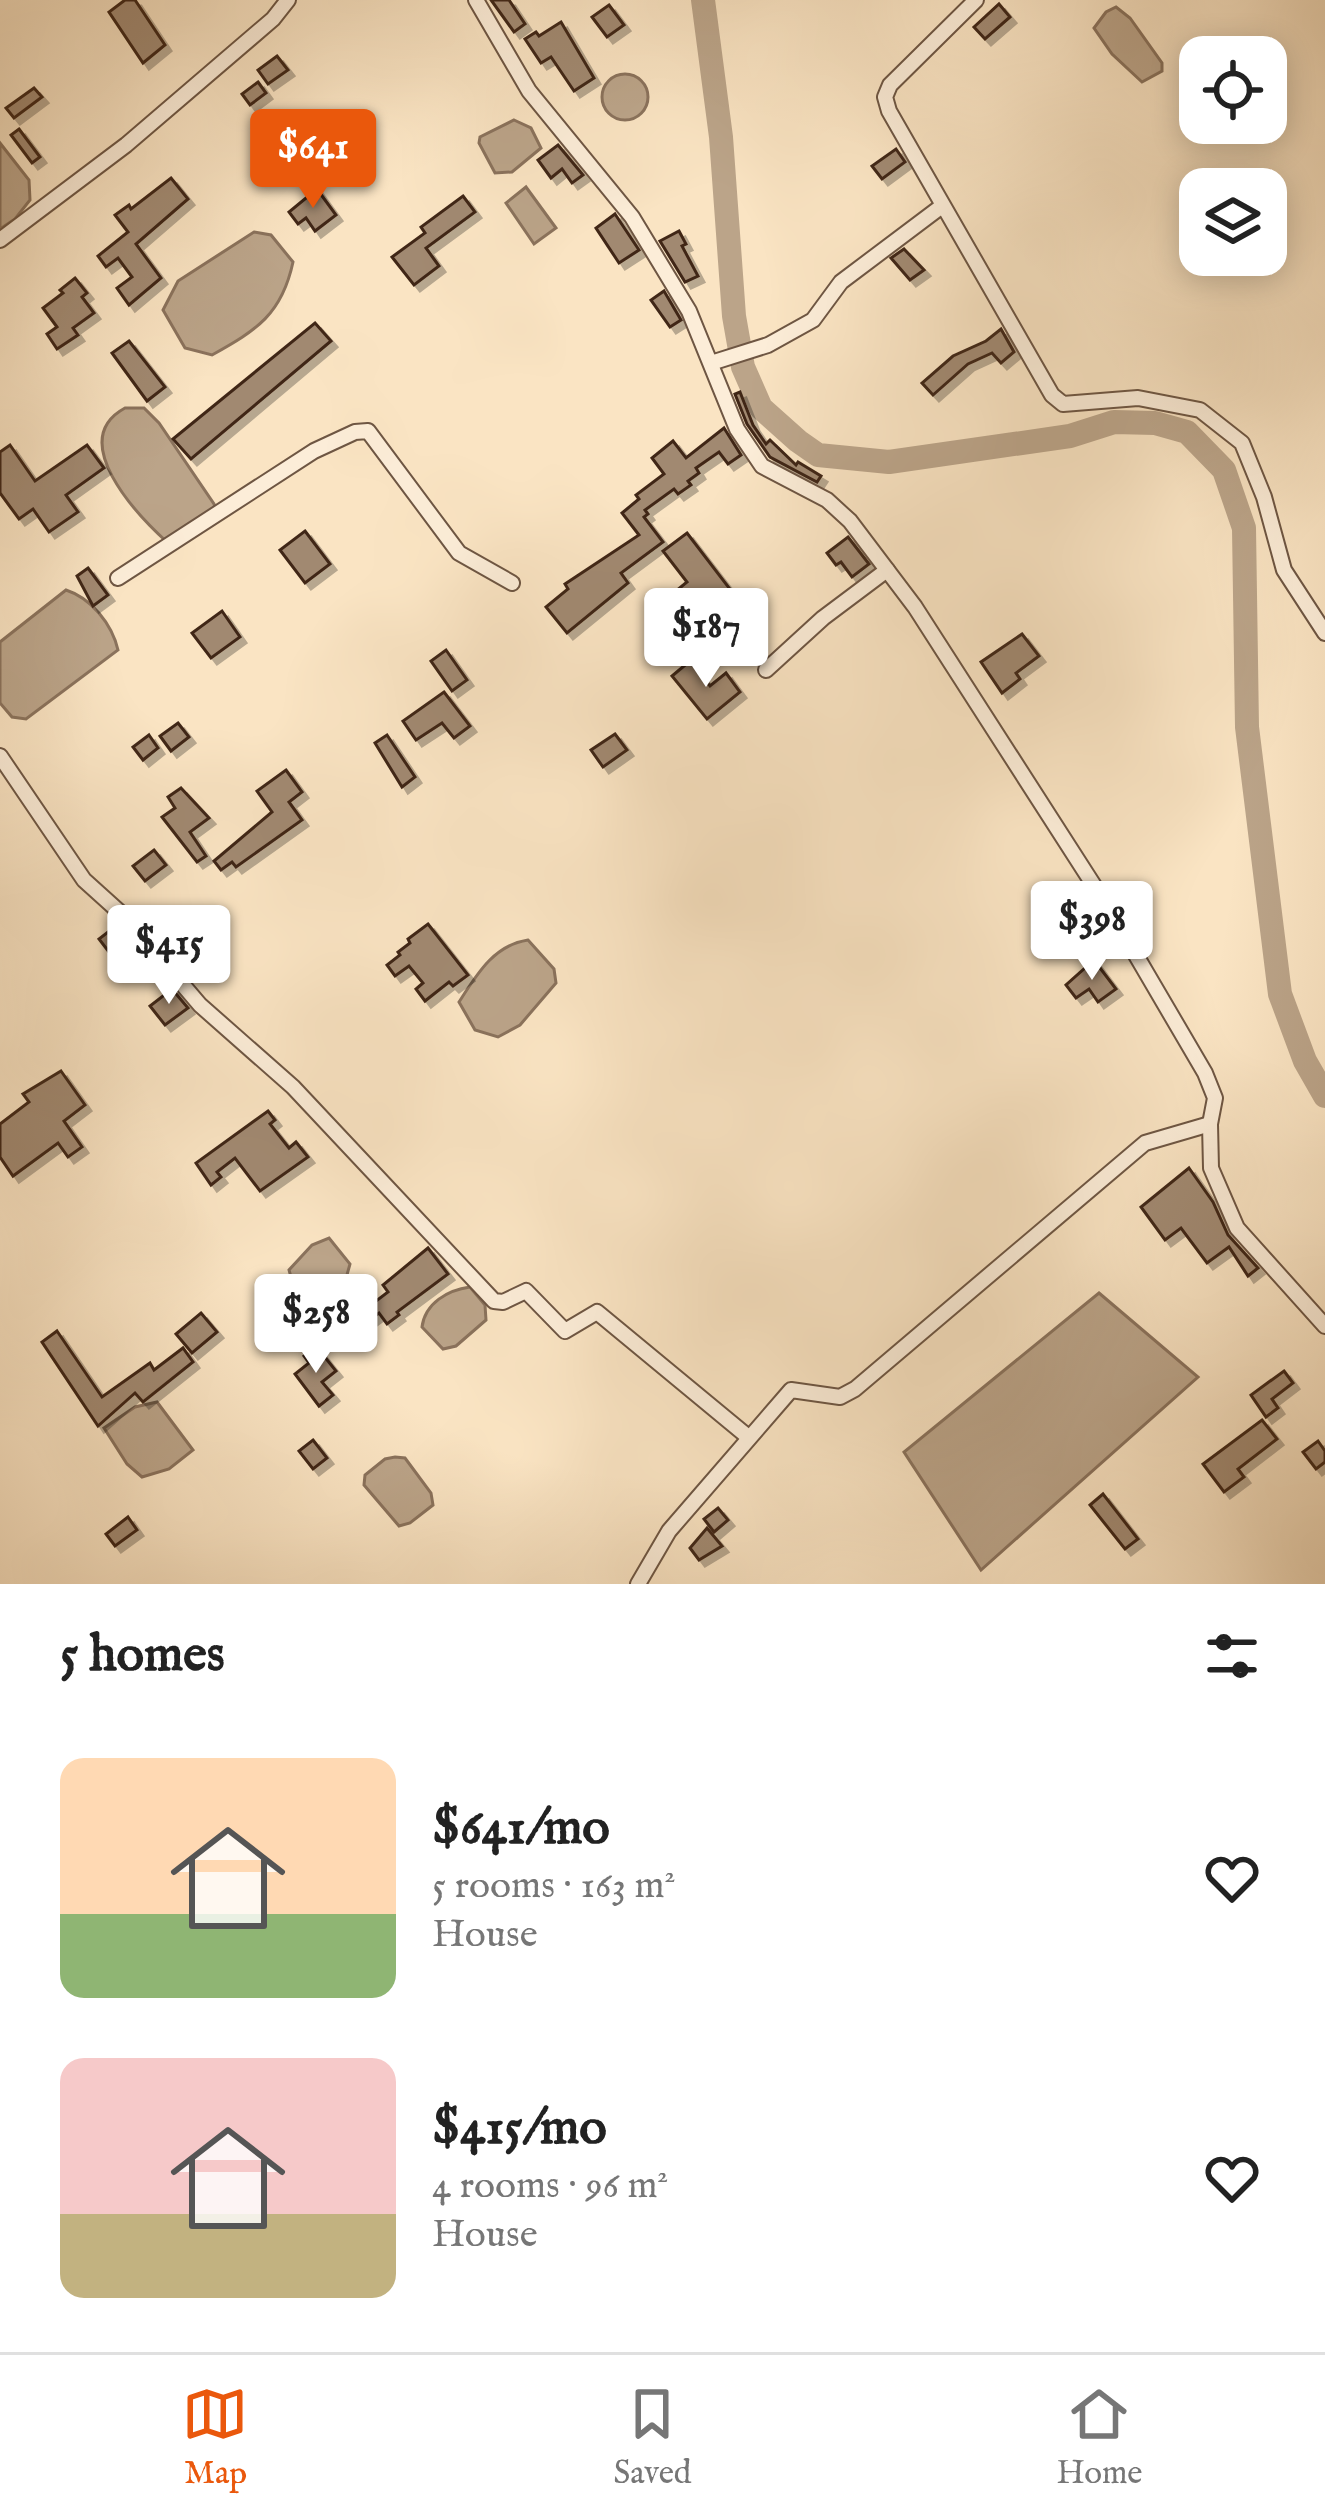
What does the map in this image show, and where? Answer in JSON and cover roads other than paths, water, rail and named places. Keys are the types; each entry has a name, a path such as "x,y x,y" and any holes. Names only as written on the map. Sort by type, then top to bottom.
{"street":[{"path":"0,240 126,146 274,19 288,0"},
{"path":"476,0 529,91 632,218 689,311 714,362 737,429 762,466 827,500 850,521 887,570 1121,929 1215,1098 1210,1168 1237,1228 1325,1325"},
{"path":"976,0 890,85 885,98 889,111 1052,395 1063,404 1138,398 1200,410 1243,443 1264,496 1284,570 1325,634"},
{"path":"714,362 768,344 813,320 841,282 942,206"},
{"path":"118,578 314,452 355,432 368,431 460,553 512,584"},
{"path":"766,670 823,618 887,570"},
{"path":"0,756 84,880 125,917 200,1005 293,1088 494,1301 526,1292 565,1331 597,1312 747,1436"},
{"path":"638,1584 669,1531 791,1390 839,1397 855,1389 1145,1143 1210,1124"}],"waterway":[{"path":"703,0 721,137 734,316 743,367 761,408 818,455 889,462 1070,436 1114,422 1155,423 1187,432 1224,470 1244,528 1247,727 1280,994 1305,1061 1325,1096"}]}
